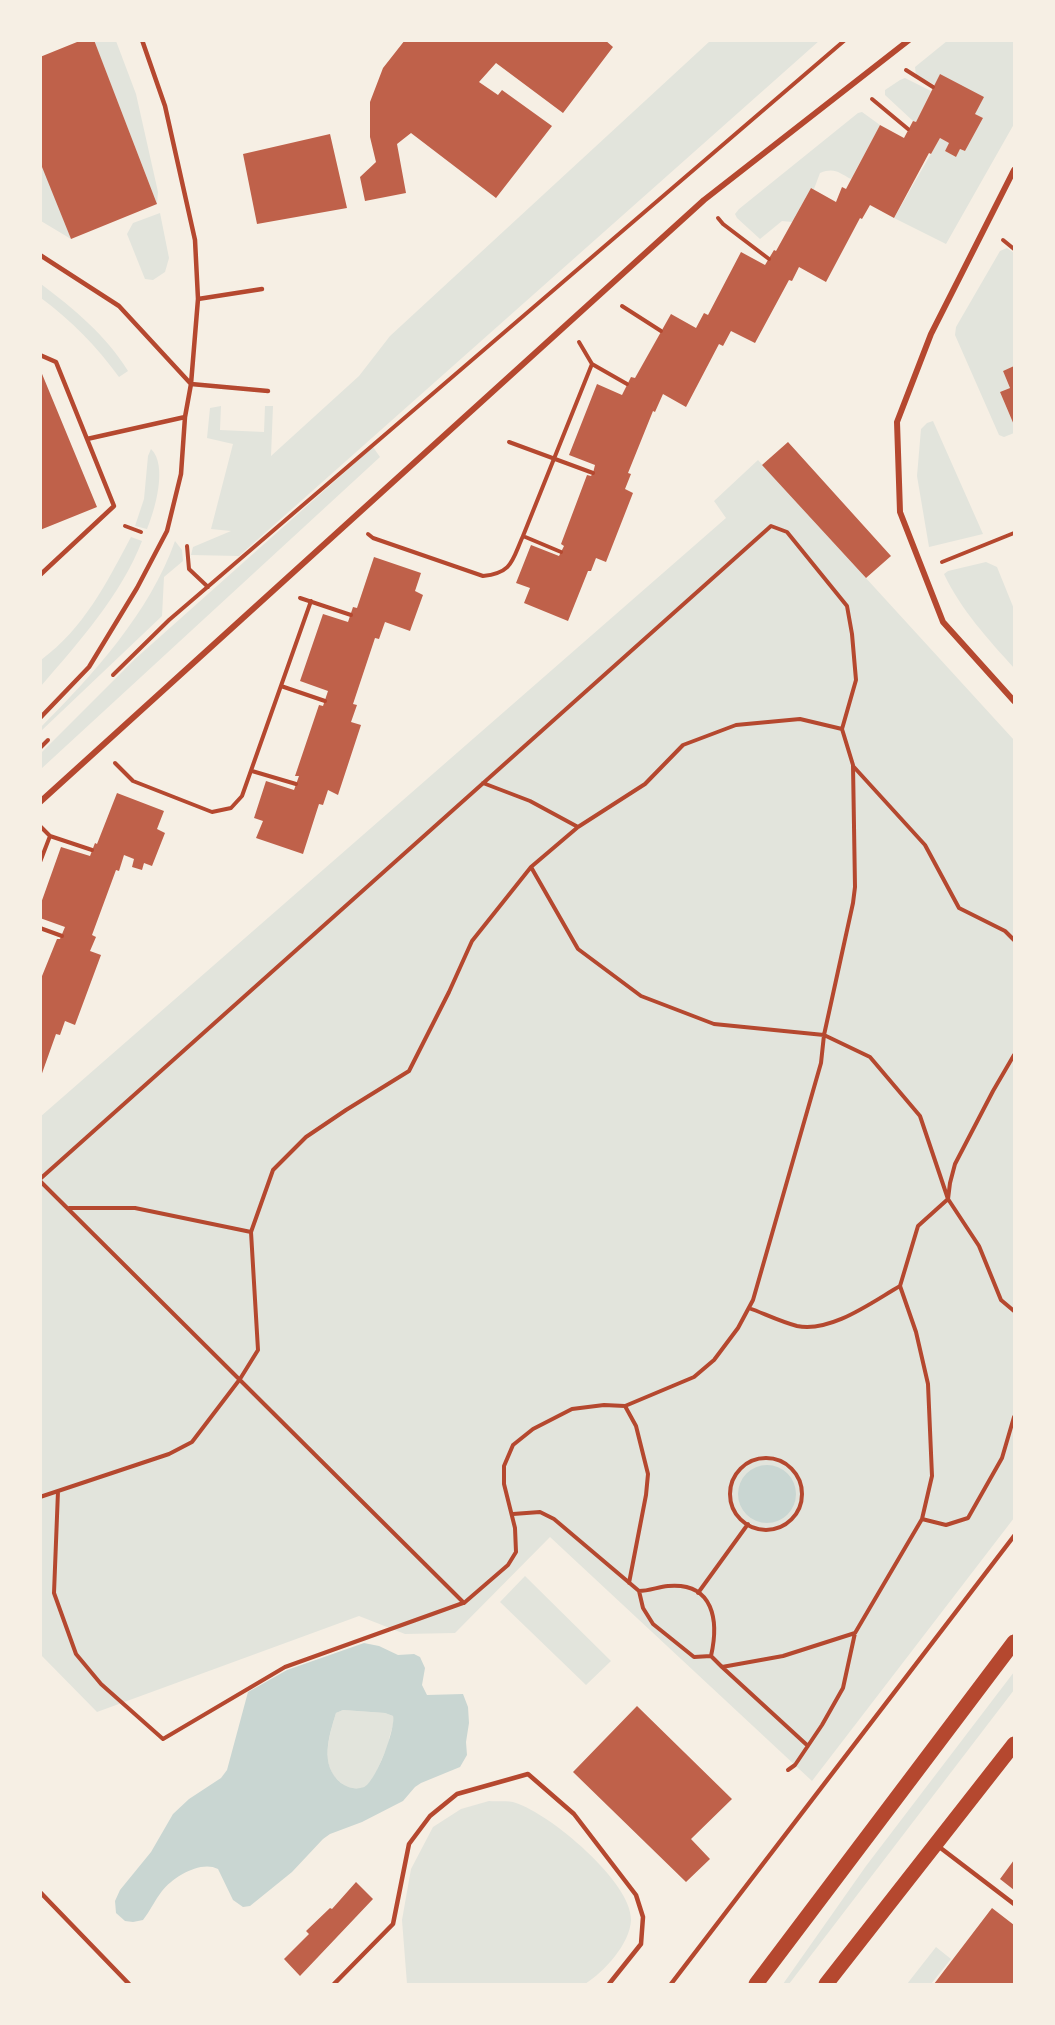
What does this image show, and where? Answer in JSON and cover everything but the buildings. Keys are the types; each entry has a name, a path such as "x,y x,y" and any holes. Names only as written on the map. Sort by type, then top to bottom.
{"main road":[{"path":"756,1984 1014,1642"},
{"path":"826,1984 1014,1744"}],"street":[{"path":"40,801 704,200 909,40"},
{"path":"1014,170 931,334 897,422 900,512 943,622 1014,701"}],"lane":[{"path":"40,718 89,667 137,588 167,531 181,474 198,299 195,240 165,106 142,40"},
{"path":"40,255 119,306 191,384 267,391"},
{"path":"198,299 262,289"},
{"path":"40,355 56,362 114,506 40,575"},
{"path":"87,439 185,417"},
{"path":"671,1984 1014,1536"},
{"path":"334,1984 393,1924 409,1844 430,1816 457,1794 528,1774 574,1815 636,1895 643,1917 640,1944 609,1984"},
{"path":"936,1844 1014,1904"},
{"path":"40,1892 129,1984"}],"path":[{"path":"113,676 169,620 845,40"},
{"path":"891,55 908,73 933,87"},
{"path":"857,81 874,101 908,129"},
{"path":"704,200 723,224 769,259"},
{"path":"606,290 622,307 661,331"},
{"path":"568,323 592,364 627,384"},
{"path":"352,519 373,538 483,576 497,575 508,568 592,364"},
{"path":"509,442 593,473"},
{"path":"58,1491 54,1593 76,1654 100,1684 163,1739 285,1667 464,1603 508,1565 516,1552 513,1514 504,1484 504,1466 513,1445 533,1429 572,1409 604,1405 625,1406 694,1377 714,1360 738,1328 749,1308 767,1255 821,1063 824,1035 855,886 853,765 842,729 856,680 847,606 787,532 771,526 40,1180 464,1603"},
{"path":"922,570 1014,533"},
{"path":"523,536 561,552"},
{"path":"187,555 189,569 208,587"},
{"path":"284,582 297,597 351,615"},
{"path":"99,749 134,781 212,812 231,808 242,796 252,771 311,601"},
{"path":"281,686 325,701"},
{"path":"40,1497 169,1454 192,1442 240,1379 258,1350 251,1232 273,1170 306,1137 409,1071 472,941 531,867 578,827 645,784 683,745 736,725 800,719 842,729"},
{"path":"40,748 48,740"},
{"path":"853,765 925,845 959,908 1005,931 1014,940"},
{"path":"252,771 296,784"},
{"path":"483,783 530,801 578,827"},
{"path":"40,826 50,836 92,850"},
{"path":"40,862 50,836"},
{"path":"531,867 578,950 641,996 714,1024 824,1035 870,1057 920,1116 948,1199 979,1246 1001,1300 1014,1311"},
{"path":"40,928 62,936"},
{"path":"788,1770 795,1765 808,1746 843,1688 855,1633 922,1519 932,1476 928,1384 916,1332 900,1286 918,1226 948,1199 955,1164 993,1090 1014,1055"},
{"path":"69,1208 135,1208 251,1232"},
{"path":"749,1308 799,1326 820,1326 850,1315 900,1286"},
{"path":"625,1406 636,1426 648,1474 629,1583"},
{"path":"922,1519 946,1525 968,1518 1002,1458 1014,1417"},
{"path":"765,1458 782,1461 795,1472 799,1480 802,1488 801,1505 792,1520 776,1529 759,1530 748,1524 743,1522 733,1508 730,1491 735,1475 748,1462 765,1458"},
{"path":"513,1514 540,1512 554,1519 639,1591 643,1608 653,1624 694,1657 711,1656 808,1746"},
{"path":"698,1593 748,1524"},
{"path":"639,1591 668,1586 689,1588 702,1594 713,1615 715,1639 711,1656"},
{"path":"722,1667 783,1656 855,1633"}],"shaded area":[{"path":"94,41 116,41 136,94 158,192 157,204"},
{"path":"710,41 819,41 239,556 191,555 193,547 231,531 211,529 233,444 207,438 210,408 221,406 220,430 264,432 265,406 273,406 271,456 359,376 390,336"},
{"path":"947,41 1014,41 1014,124 946,244 894,218 940,138 949,143 945,151 956,157 960,149 965,151 983,118 975,114 940,74 935,85 916,75 915,67"},
{"path":"905,78 931,91 916,122 885,95 885,90"},
{"path":"862,112 880,125 851,179 833,171 820,173 814,189 811,188 792,222 782,221 760,239 737,218 735,214 739,209"},
{"path":"41,162 71,239 41,221"},
{"path":"160,213 169,258 165,272 153,280 145,279 127,234 133,223"},
{"path":"1007,248 1014,253 1014,366 1003,371 1010,388 1000,392 1014,425 1014,433 1004,437 999,435 955,335 956,327 1000,251"},
{"path":"41,284 100,334 128,371 119,377 83,335 41,298"},
{"path":"933,421 983,534 929,547 917,476 921,429"},
{"path":"373,447 380,457 41,769 41,753 135,659"},
{"path":"151,449 159,466 159,476 156,500 147,529 135,526 144,499 148,456"},
{"path":"758,460 1014,740 1014,1518 812,1781 550,1537 455,1633 405,1634 359,1616 97,1712 41,1655 40,1117 726,518 714,501"},
{"path":"131,537 142,541 123,580 98,617 41,686 41,660 70,634 93,604"},
{"path":"175,541 182,550 183,561 164,577 162,616 41,731 41,727 100,664 135,617 151,593"},
{"path":"986,562 997,567 1014,609 1014,668 967,612 944,574"},
{"path":"767,1465 778,1467 791,1478 796,1494 794,1505 783,1518 767,1523 756,1521 743,1510 738,1494 740,1483 751,1470"},
{"path":"525,1576 611,1661 586,1685 500,1602"},
{"path":"364,1643 379,1646 398,1655 414,1654 420,1657 425,1668 422,1685 427,1695 463,1694 468,1707 467,1755 460,1767 421,1783 403,1801 362,1822 330,1834 292,1872 250,1906 243,1907 233,1900 218,1869 204,1867 188,1871 167,1886 159,1894 143,1920 125,1921 116,1913 115,1901 120,1890 151,1852 173,1814 189,1799 221,1778 227,1770 248,1692 287,1670","holes":["343,1710 385,1713 393,1716 393,1722 384,1754 374,1775 364,1787 355,1788 344,1785 334,1776 328,1759 329,1741 336,1713"]},
{"path":"1014,1672 1014,1690 789,1984 783,1984 866,1866"},
{"path":"343,1710 385,1713 393,1716 389,1746 373,1778 361,1788 344,1785 336,1778 328,1761 333,1722 336,1713"},
{"path":"489,1801 516,1803 531,1810 568,1835 604,1869 628,1905 630,1929 621,1948 608,1965 585,1984 407,1984 402,1920 411,1869 433,1827 461,1809"},
{"path":"936,1947 951,1959 931,1984 907,1984"}]}
